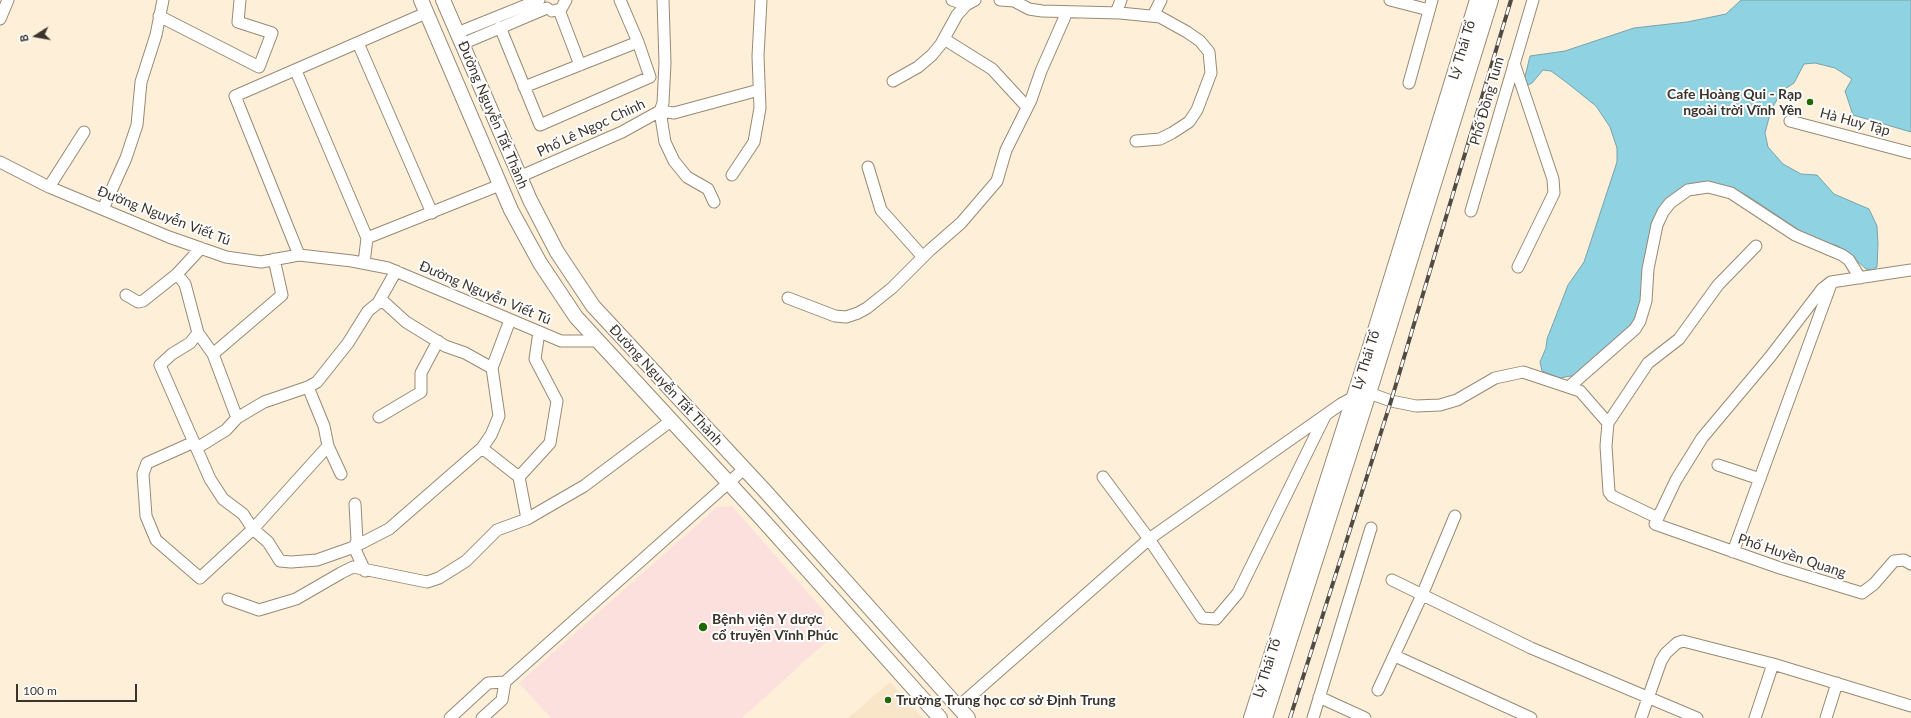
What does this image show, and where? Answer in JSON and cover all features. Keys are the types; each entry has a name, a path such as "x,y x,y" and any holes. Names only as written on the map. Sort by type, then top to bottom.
{"main road":[{"name":"Đường Nguyễn Tất Thành","path":"421,0 511,210 540,263 576,317 672,420 940,718"},
{"name":"Đường Nguyễn Tất Thành","path":"443,0 519,177 557,252 593,306 744,468 968,718"},
{"name":"Lý Thái Tổ","path":"1251,718 1322,518 1369,393 1379,339 1477,0"},
{"name":"Lý Thái Tổ","path":"1265,718 1322,518 1354,397 1379,339 1491,0"},
{"path":"440,46 459,38"},
{"path":"597,341 617,333"},
{"path":"800,562 816,548"}],"street":[{"path":"0,19 8,0"},
{"path":"103,209 126,158 138,125 141,82 162,0"},
{"path":"159,16 259,67 272,33 238,22 240,0"},
{"path":"543,3 552,11 559,10 564,5 566,0"},
{"path":"500,27 540,125 650,77 638,42 620,0"},
{"name":"Phố Lê Ngọc Chinh","path":"519,177 622,132 660,111 664,103 665,69 663,0"},
{"path":"732,175 754,142 760,108 758,56 761,0"},
{"path":"952,0 970,3"},
{"path":"1000,0 1014,1 1029,9 1153,16 1170,22 1200,41 1209,52 1211,73 1197,110 1189,122 1160,139 1136,141"},
{"path":"1116,13 1121,0"},
{"path":"1153,16 1161,0"},
{"path":"1390,0 1431,5 1409,83"},
{"name":"Phố Đồng Tum","path":"1470,211 1533,0"},
{"path":"459,38 543,3"},
{"path":"459,38 500,27 543,3"},
{"path":"893,80 918,67 932,55 944,39 957,15 970,3"},
{"path":"559,10 580,65"},
{"path":"788,298 823,313 846,317 867,308 892,288 923,257 961,223 997,181 1006,150 1027,107 1067,12"},
{"path":"298,255 235,96 296,71 426,13"},
{"path":"944,39 992,69 1027,107"},
{"path":"524,88 638,42"},
{"path":"358,43 432,213"},
{"path":"1514,63 1553,179 1554,193 1518,267"},
{"path":"296,71 367,238 364,264"},
{"path":"714,202 708,189 687,177 674,161 665,142 660,111 674,113 759,90"},
{"name":"Hà Huy Tập","path":"1790,121 1911,153"},
{"path":"49,187 84,132"},
{"name":"Đường Nguyễn Viết Tú","path":"0,162 49,187 226,257 261,262 298,255 364,264 396,271 561,341 597,341"},
{"path":"868,167 881,210 923,257"},
{"path":"367,238 500,185"},
{"path":"1569,387 1635,328 1640,321 1646,301 1648,269 1657,225 1663,212 1670,203 1688,190 1708,187 1732,193 1795,235 1842,255 1849,260 1860,278"},
{"path":"1369,393 1384,399 1416,406 1440,405 1457,400 1495,378 1523,372 1580,391 1608,423 1648,363 1678,339 1718,285 1756,246"},
{"path":"126,295 138,302 143,301 177,274 201,248"},
{"path":"213,354 282,295 274,260"},
{"path":"1656,521 1676,480 1702,438 1770,357 1822,289 1831,282 1911,270"},
{"path":"328,446 253,529 200,578 156,540 146,516 142,474 147,463 196,445 226,430 237,418 264,402 308,387 317,382 348,342 368,311 378,303 396,271"},
{"path":"177,274 185,284 198,333 213,354 237,418"},
{"path":"1733,552 1831,282"},
{"path":"378,303 384,302 406,322 438,341 465,353 492,368"},
{"path":"198,333 190,343 172,354 160,365 210,479 223,499 243,514 253,529 268,542 280,560 291,562 311,561 354,548 389,529 482,448 491,435 499,416 492,368 510,320"},
{"path":"519,477 550,443 557,401 535,359 540,332"},
{"path":"379,417 421,392 421,373 438,341"},
{"path":"308,387 324,426 328,446 341,474"},
{"path":"958,707 1149,539 1326,414 1354,397"},
{"path":"1103,477 1149,539 1202,618 1216,619 1238,593 1326,414"},
{"path":"228,599 259,610 296,599 340,573 353,568 427,582 439,578 466,561 497,530 527,519 584,486 672,420"},
{"name":"Phố Huyền Quang","path":"1608,423 1606,446 1609,492 1612,496 1656,521 1733,552 1830,584 1862,592 1874,584 1894,561 1904,560 1911,564"},
{"path":"482,448 519,477 527,519"},
{"path":"1718,466 1760,479"},
{"path":"450,718 488,683 505,682 744,468"},
{"path":"355,504 357,541 354,548 365,571"},
{"path":"1378,690 1422,595 1455,516"},
{"path":"1313,718 1371,528"},
{"path":"1392,580 1531,648 1648,699 1697,718"},
{"path":"1640,718 1661,661 1666,653 1683,641 1773,664 1911,706"},
{"path":"1395,656 1531,718"},
{"path":"1755,718 1773,664"},
{"path":"482,718 502,700 505,682"},
{"path":"1826,718 1837,683"},
{"path":"1319,697 1365,718"}],"shaded area":[{"name":"Bệnh viện Y dược cổ truyền Vĩnh Phúc","path":"732,506 824,611 826,642 742,718 551,718 519,683 717,507"},
{"name":"Trường Trung học cơ sở Định Trung","path":"890,682 923,718 848,718"}],"water":[{"path":"1741,0 1911,0 1911,132 1853,115 1845,91 1852,79 1835,68 1815,63 1804,64 1794,83 1782,91 1771,110 1765,133 1768,147 1783,164 1801,174 1817,175 1834,194 1869,209 1877,226 1877,267 1873,270 1866,269 1838,246 1811,238 1748,196 1729,187 1696,184 1657,215 1650,233 1646,252 1641,313 1632,327 1576,375 1560,378 1542,371 1540,362 1546,348 1547,339 1568,285 1584,262 1617,162 1617,148 1610,127 1596,106 1551,71 1543,70 1532,83 1526,86 1524,81 1530,56 1565,51 1634,28 1687,22 1726,14"}],"railway":[{"path":"1290,718 1391,401 1511,0"}],"place":[{"name":"Cafe Hoàng Qui - Rạp ngoài trời Vĩnh Yên","path":"1810,102"},
{"name":"Bệnh viện Y dược cổ truyền Vĩnh Phúc","path":"703,627"},
{"name":"Trường Trung học cơ sở Định Trung","path":"888,700"}]}
